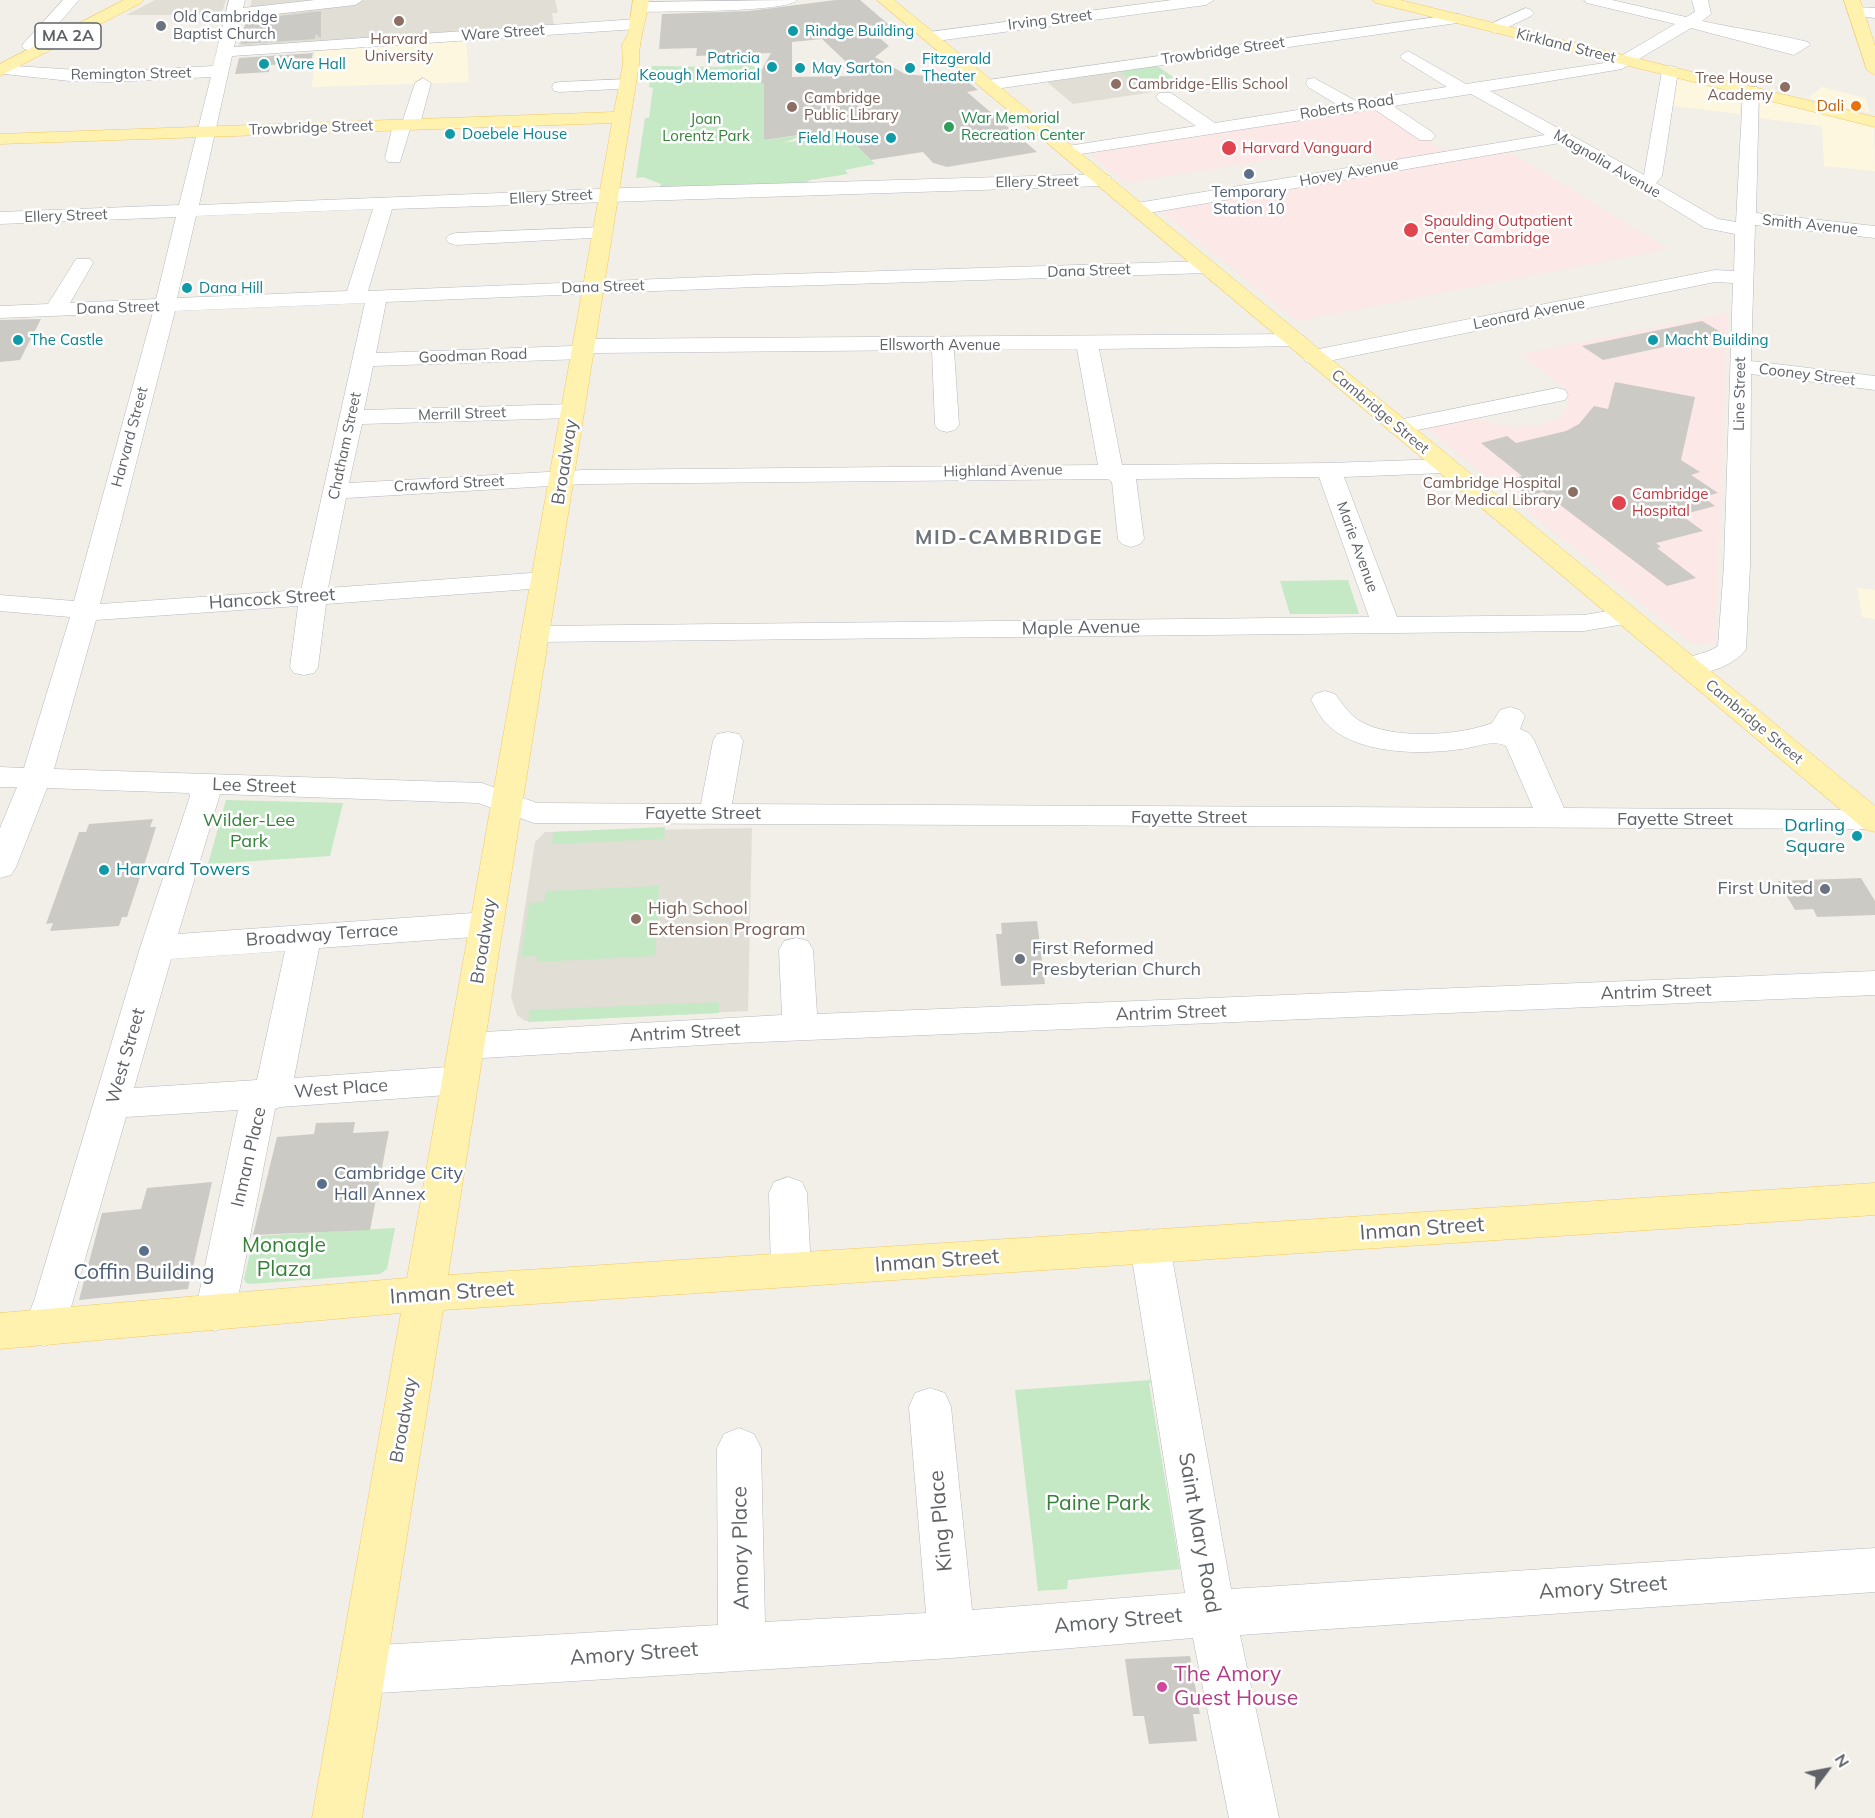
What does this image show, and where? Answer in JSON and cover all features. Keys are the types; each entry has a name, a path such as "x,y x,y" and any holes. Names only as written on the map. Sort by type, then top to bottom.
{"main road":[{"name":"MA 2A","path":"2,70 136,0"},
{"name":"Cambridge Street","path":"885,0 1874,821"},
{"name":"Kirkland Street","path":"1381,0 1875,122"},
{"name":"Broadway","path":"337,1818 641,4"},
{"path":"1854,6 1874,65"},
{"name":"Trowbridge Street","path":"0,138 622,117"},
{"name":"Inman Street","path":"0,1331 425,1294 1875,1199"}],"street":[{"path":"42,49 30,46 71,0"},
{"path":"235,7 355,0"},
{"path":"641,4 741,5 789,0"},
{"path":"1092,0 1110,12"},
{"name":"Irving Street","path":"929,37 1206,0"},
{"path":"1592,0 1750,36"},
{"path":"1691,23 1703,14 1700,0"},
{"path":"1023,6 1043,21"},
{"path":"1854,6 1875,13"},
{"name":"Harvard Street","path":"0,867 36,778 84,611 189,211 235,7"},
{"path":"1494,28 1526,13"},
{"name":"Trowbridge Street","path":"988,85 1458,19"},
{"name":"Roberts Road","path":"1068,151 1616,66 1691,23"},
{"path":"560,87 633,52"},
{"name":"Ware Street","path":"224,62 633,52"},
{"name":"Magnolia Avenue","path":"1408,56 1645,183 1712,224 1745,224"},
{"name":"Remington Street","path":"2,70 109,77 224,62"},
{"path":"1645,183 1653,176 1670,71"},
{"path":"394,158 423,83"},
{"path":"1314,83 1353,107"},
{"name":"Line Street","path":"1688,667 1720,658 1732,649 1737,565 1740,366 1751,91"},
{"path":"1165,97 1211,128"},
{"path":"1377,103 1426,136"},
{"path":"1500,124 1529,120"},
{"name":"Hovey Avenue","path":"1137,209 1561,138"},
{"name":"Ellery Street","path":"0,218 609,194 1103,180"},
{"path":"344,205 352,182"},
{"name":"Chatham Street","path":"304,667 313,596 364,360 366,296 384,204"},
{"name":"Smith Avenue","path":"1745,224 1875,231"},
{"path":"456,239 502,228 603,233"},
{"path":"54,310 82,263"},
{"name":"Dana Street","path":"0,312 594,287 1207,267"},
{"name":"Leonard Avenue","path":"1314,357 1715,276 1743,278"},
{"name":"Ellsworth Avenue","path":"583,349 1296,341"},
{"path":"1087,344 1111,470 1124,478 1131,539"},
{"path":"943,345 947,425"},
{"name":"Goodman Road","path":"364,360 583,349"},
{"name":"Cooney Street","path":"1740,366 1875,383"},
{"path":"1848,380 1853,403"},
{"name":"Merrill Street","path":"351,417 573,411"},
{"path":"1398,427 1465,414"},
{"name":"Highland Avenue","path":"562,477 1111,470 1329,470 1444,466"},
{"name":"Marie Avenue","path":"1329,470 1386,624"},
{"name":"Crawford Street","path":"336,490 562,477"},
{"name":"Hancock Street","path":"0,603 102,612 544,580"},
{"name":"Maple Avenue","path":"535,634 1590,623 1626,616"},
{"path":"1326,700 1330,710 1339,720 1357,730 1382,739 1425,743 1461,740 1505,724 1519,740 1553,819"},
{"path":"715,814 728,741"},
{"name":"Lee Street","path":"0,777 477,793 507,803"},
{"name":"West Street","path":"44,1328 157,948 206,796 202,784"},
{"name":"Fayette Street","path":"507,803 534,813 1874,821"},
{"name":"Broadway Terrace","path":"157,948 487,924"},
{"name":"Inman Place","path":"215,1313 257,1106 260,1100 272,1094 305,936"},
{"path":"796,950 799,1014 802,1028"},
{"name":"Antrim Street","path":"464,1063 802,1028 1875,983"},
{"name":"West Place","path":"113,1101 130,1103 272,1094 464,1063"},
{"path":"788,1193 791,1270"},
{"name":"Saint Mary Road","path":"1150,1246 1212,1614 1254,1818"},
{"name":"King Place","path":"930,1407 951,1635"},
{"name":"Amory Place","path":"739,1448 742,1647"},
{"name":"Amory Street","path":"362,1670 951,1635 1212,1614 1875,1570"}],"shaded area":[{"path":"155,0 226,0 221,15 126,15"},
{"name":"Harvard University","path":"252,0 555,0 558,13 552,13 554,26 238,48"},
{"path":"466,39 469,82 312,87 315,50"},
{"name":"Cambridge-Ellis School","path":"1156,65 1187,87 1073,104 1047,82"},
{"path":"1677,78 1741,95 1740,114 1672,106"},
{"path":"1822,87 1865,98 1870,113 1808,98"},
{"path":"1760,99 1874,127 1875,171 1824,166 1822,126 1760,118"},
{"name":"Spaulding Outpatient Center Cambridge","path":"1378,108 1460,160 1510,152 1669,249 1297,321 1161,211 1341,181 1329,172 1386,161 1361,145 1126,183 1091,155 1096,152"},
{"name":"Cambridge Hospital","path":"1728,313 1715,641 1700,645 1689,641 1668,625 1428,429 1456,420 1474,419 1513,427 1541,425 1560,417 1568,408 1565,388 1520,354"},
{"path":"1857,588 1875,590 1875,619 1862,617"},
{"name":"High School Extension Program","path":"752,828 748,1011 525,1021 517,1015 511,997 535,842 545,832"}],"green space":[{"name":"Joan Lorentz Park","path":"723,60 743,61 761,71 757,78 764,80 765,140 807,134 783,143 814,138 813,136 830,134 828,131 840,129 875,164 845,170 848,174 810,180 805,184 660,187 661,184 643,177 636,178 645,118 649,118 653,88 649,87 652,66 722,67 735,64"},
{"path":"1157,66 1186,86 1145,92 1119,71"},
{"path":"1348,580 1359,614 1290,614 1280,581"},
{"name":"Wilder-Lee Park","path":"226,800 343,803 330,856 208,864"},
{"path":"665,827 664,839 552,844 553,832"},
{"path":"659,886 655,956 537,962 537,956 521,957 529,903 544,902 546,891"},
{"path":"719,1002 719,1013 528,1022 530,1010"},
{"name":"Monagle Plaza","path":"395,1228 387,1269 380,1274 251,1284 246,1283 244,1279 254,1236"},
{"name":"Paine Park","path":"1152,1380 1153,1383 1149,1383 1180,1569 1068,1580 1067,1589 1038,1591 1015,1390"}],"building":[{"path":"836,0 860,0 895,30 874,33 889,46 875,57 905,74 936,77 957,73 978,90 967,92 1037,152 947,167 933,163 923,152 871,160 840,129 764,140 764,84 757,78 771,53 696,56 697,48 659,49 662,14 749,11","holes":["822,39 861,76 792,77 792,42"]},
{"path":"321,11 321,39 316,34 315,39 241,44 246,20"},
{"name":"Ware Hall","path":"313,53 311,62 270,65 269,72 235,74 239,58"},
{"name":"The Castle","path":"41,319 20,360 0,362 0,320"},
{"name":"Macht Building","path":"1702,321 1724,334 1603,360 1582,346"},
{"name":"Cambridge Hospital","path":"1615,382 1695,397 1681,460 1700,472 1691,475 1718,493 1703,497 1715,506 1681,515 1703,531 1656,543 1661,547 1657,548 1696,578 1667,586 1543,492 1528,496 1506,480 1522,476 1481,443 1507,436 1516,443 1566,431 1579,424 1594,406 1608,409"},
{"name":"Harvard Towers","path":"153,819 150,827 156,827 148,853 127,917 122,917 119,926 50,931 53,923 46,924 79,832 86,832 89,824"},
{"name":"First United","path":"1861,878 1875,901 1875,915 1817,917 1813,909 1795,910 1778,881"},
{"name":"First Reformed Presbyterian Church","path":"1037,921 1045,984 1001,986 996,934 1002,934 1001,923"},
{"name":"Cambridge City Hall Annex","path":"355,1122 353,1133 389,1131 370,1230 253,1235 277,1137 314,1134 316,1123"},
{"name":"Coffin Building","path":"212,1182 188,1289 79,1300 102,1213 141,1209 147,1188"},
{"name":"The Amory Guest House","path":"1190,1656 1200,1714 1193,1714 1197,1741 1149,1744 1144,1716 1133,1716 1125,1659"}],"place":[{"name":"Harvard University","path":"399,21"},
{"name":"Old Cambridge Baptist Church","path":"161,26"},
{"name":"Rindge Building","path":"793,31"},
{"name":"Ware Hall","path":"264,64"},
{"name":"Patricia Keough Memorial","path":"772,67"},
{"name":"May Sarton","path":"800,68"},
{"name":"Fitzgerald Theater","path":"910,68"},
{"name":"Cambridge-Ellis School","path":"1116,84"},
{"name":"Tree House Academy","path":"1785,87"},
{"name":"Dali","path":"1856,106"},
{"name":"Cambridge Public Library","path":"792,107"},
{"name":"War Memorial Recreation Center","path":"949,127"},
{"name":"Doebele House","path":"450,134"},
{"name":"Field House","path":"891,138"},
{"name":"Harvard Vanguard","path":"1229,148"},
{"name":"Temporary Station 10","path":"1249,174"},
{"name":"Spaulding Outpatient Center Cambridge","path":"1411,230"},
{"name":"Dana Hill","path":"187,288"},
{"name":"The Castle","path":"18,340"},
{"name":"Macht Building","path":"1653,340"},
{"name":"Cambridge Hospital Bor Medical Library","path":"1573,492"},
{"name":"Cambridge Hospital","path":"1619,503"},
{"name":"Darling Square","path":"1857,836"},
{"name":"Harvard Towers","path":"104,870"},
{"name":"First United","path":"1825,889"},
{"name":"High School Extension Program","path":"636,919"},
{"name":"First Reformed Presbyterian Church","path":"1020,959"},
{"name":"Cambridge City Hall Annex","path":"322,1184"},
{"name":"Coffin Building","path":"144,1251"},
{"name":"The Amory Guest House","path":"1162,1687"}],"district":[{"name":"MID-CAMBRIDGE","path":"1009,538"}]}
